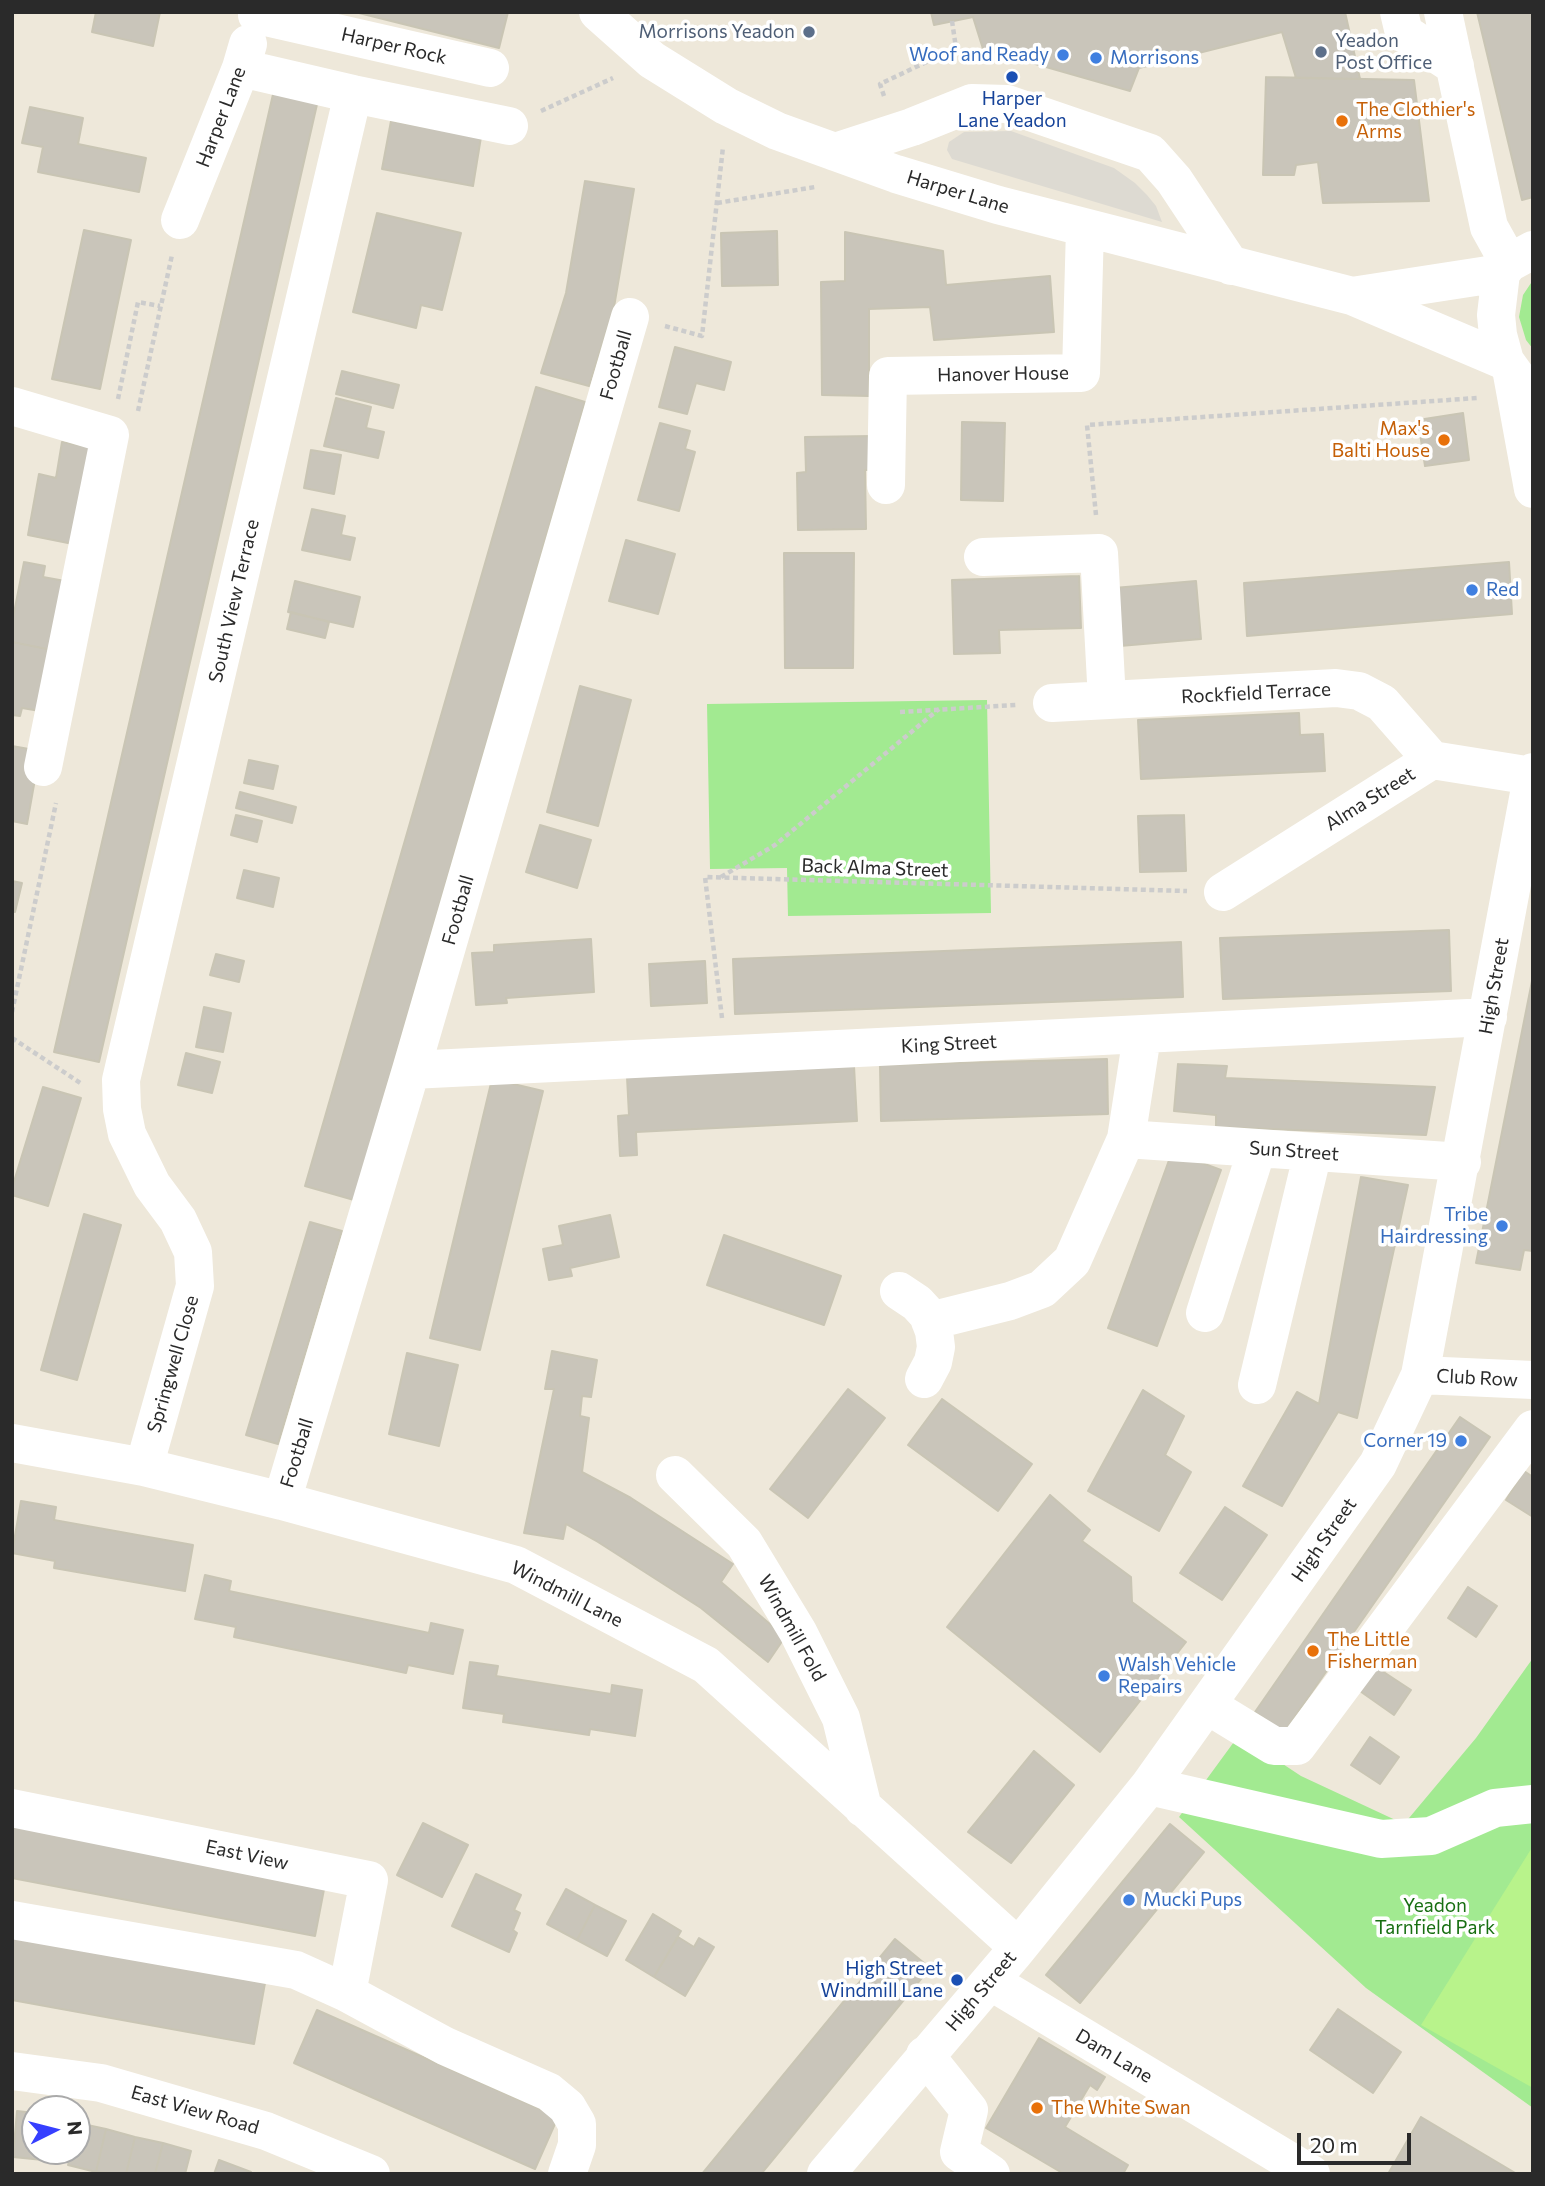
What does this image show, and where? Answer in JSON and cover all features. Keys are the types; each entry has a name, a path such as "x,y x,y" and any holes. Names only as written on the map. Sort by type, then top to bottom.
{"street":[{"name":"Harper Lane","path":"598,12 652,60 726,106 777,131 831,169 998,205 1352,296 1516,382"},
{"path":"1399,12 1404,33 1455,66"},
{"path":"1443,12 1489,227 1514,262 1496,315 1498,335 1516,382 1533,489"},
{"name":"Harper Lane","path":"180,220 241,68 258,13"},
{"name":"Harper Rock","path":"258,13 490,68"},
{"path":"241,68 509,126"},
{"name":"South View Terrace","path":"122,1109 121,1080 353,94"},
{"path":"831,169 912,127 972,103 1007,104 1150,153 1174,180 1231,266"},
{"name":"Hanover House","path":"886,485 888,376 1081,373 1085,228"},
{"name":"Harper Lane","path":"1352,296 1514,262"},
{"name":"Football","path":"282,1501 411,1070 630,317"},
{"path":"12,406 110,435 43,767"},
{"path":"983,557 1099,553 1107,700"},
{"name":"Rockfield Terrace","path":"1052,703 1336,688 1359,691 1382,703 1432,760"},
{"name":"Alma Street","path":"1223,892 1432,760 1532,774"},
{"name":"High Street","path":"826,2174 990,1981 1149,1786 1378,1464 1420,1375 1532,774"},
{"name":"King Street","path":"411,1070 1488,1017"},
{"path":"930,1321 1010,1301 1042,1289 1072,1261 1126,1139 1142,1036"},
{"name":"Springwell Close","path":"122,1109 127,1134 152,1185 178,1220 193,1252 194,1263 195,1286 144,1467"},
{"name":"Sun Street","path":"1126,1139 1462,1161"},
{"path":"1205,1313 1257,1149"},
{"path":"1257,1385 1313,1152"},
{"path":"899,1291 917,1303 930,1321 936,1347 933,1362 924,1379"},
{"name":"Club Row","path":"1420,1375 1533,1380"},
{"path":"1207,1705 1274,1746 1297,1746 1533,1429"},
{"name":"Windmill Lane","path":"12,1443 144,1467 282,1501 516,1565 706,1665 1018,1947"},
{"name":"Windmill Fold","path":"675,1475 744,1543 798,1632 841,1718 863,1808"},
{"path":"1149,1786 1381,1839 1431,1836 1495,1808 1533,1804"},
{"name":"East View","path":"12,1808 369,1880 347,1993"},
{"path":"12,1920 296,1970 347,1993 445,2046 549,2092 567,2107 577,2124 577,2146 567,2174"},
{"name":"Dam Lane","path":"990,1981 1311,2174"},
{"path":"926,2055 969,2110 959,2152 991,2174"},
{"name":"East View Road","path":"12,2071 101,2083 266,2131 370,2174"}],"path":[{"path":"509,126 652,60"},
{"path":"630,317 702,336 718,203 726,106"},
{"path":"718,203 831,169"},
{"path":"110,435 138,302 160,306"},
{"path":"1099,553 1087,425 1516,382"},
{"path":"900,712 1052,703"},
{"path":"727,1054 705,877 720,878 775,845 939,709"},
{"name":"Back Alma Street","path":"720,878 1223,892"},
{"path":"12,1038 122,1109"}],"green space":[{"path":"1533,280 1533,349 1526,340 1519,317 1523,295"},
{"path":"987,700 991,913 788,916 787,868 710,869 707,704"},
{"name":"Yeadon Tarnfield Park","path":"1533,1658 1533,2108 1366,1988 1179,1817 1239,1735 1301,1776 1404,1824 1476,1738"},
{"path":"1533,1846 1533,2088 1421,2025"}],"shaded area":[{"path":"1011,131 1114,168 1147,195 1156,206 1162,222 952,159 947,150 949,142 964,132"}],"building":[{"path":"96,12 160,12 153,46 92,32"},
{"path":"355,12 508,12 499,48"},
{"name":"Morrisons","path":"931,12 1345,12 1360,79 1296,78 1282,32 1139,68 1130,91 983,49 973,17 934,25"},
{"path":"1477,12 1533,12 1533,197 1522,200"},
{"name":"The Clothier's Arms","path":"1266,77 1414,80 1429,201 1323,203 1318,162 1296,165 1294,175 1263,175"},
{"path":"274,90 318,100 99,1062 54,1052"},
{"path":"30,107 83,118 78,144 146,158 139,192 38,172 43,147 22,143"},
{"path":"391,121 481,137 473,186 382,169"},
{"path":"585,181 634,189 614,307 589,386 541,373 566,293"},
{"path":"377,213 461,233 442,310 421,305 416,328 353,312"},
{"path":"84,230 131,240 100,389 52,379"},
{"path":"777,231 778,285 722,286 721,233"},
{"path":"845,232 943,251 946,285 1050,276 1054,332 934,340 930,307 869,309 869,396 822,395 821,282 845,281"},
{"path":"675,347 731,362 724,390 696,383 687,414 659,407"},
{"path":"342,371 399,385 393,408 336,394"},
{"path":"536,387 585,402 354,1200 305,1186"},
{"path":"336,398 371,407 366,428 384,432 378,458 324,446"},
{"name":"Max's Balti House","path":"1463,413 1469,460 1425,466 1418,420"},
{"path":"962,422 1005,423 1003,501 961,500"},
{"path":"660,423 690,431 685,449 695,452 679,511 638,500"},
{"path":"873,436 873,470 865,470 866,529 798,530 797,473 806,472 805,437"},
{"path":"62,442 96,448 78,545 28,535 39,474 56,478"},
{"path":"311,450 341,455 334,494 304,488"},
{"path":"312,509 345,516 341,535 355,538 350,560 302,550"},
{"path":"626,540 675,554 658,614 609,601"},
{"path":"784,553 854,553 853,668 785,668"},
{"path":"24,562 45,566 43,577 65,581 52,650 12,642 12,623"},
{"path":"1509,562 1512,614 1247,636 1244,583"},
{"path":"1079,576 1081,628 999,630 1000,653 954,654 952,580"},
{"path":"295,581 360,597 353,627 288,612"},
{"path":"1196,581 1201,639 1120,646 1114,588"},
{"path":"291,612 329,622 325,638 287,629"},
{"path":"12,642 52,650 40,711 22,708 20,716 12,715"},
{"path":"580,686 631,700 598,826 547,812"},
{"path":"1299,713 1300,735 1323,734 1325,771 1141,779 1138,720"},
{"path":"12,746 40,751 27,824 12,821"},
{"path":"249,760 278,766 273,789 244,783"},
{"path":"240,792 296,807 292,823 236,808"},
{"path":"236,815 262,821 257,842 231,835"},
{"path":"1184,815 1186,871 1140,872 1138,816"},
{"path":"540,825 591,840 577,888 526,872"},
{"path":"244,870 279,878 273,907 237,898"},
{"path":"12,881 22,883 15,912 12,911"},
{"path":"1449,930 1451,991 1223,999 1220,938"},
{"path":"591,939 594,992 506,998 507,1003 476,1005 472,953 494,952 494,945"},
{"path":"1181,942 1183,997 735,1014 733,959"},
{"path":"216,954 244,961 239,982 210,975"},
{"path":"705,961 707,1003 651,1006 649,964"},
{"path":"1533,976 1533,1251 1524,1250 1520,1270 1476,1263"},
{"path":"204,1007 231,1013 223,1052 196,1047"},
{"path":"186,1053 220,1062 212,1093 178,1085"},
{"path":"1107,1059 1108,1114 881,1121 880,1065"},
{"path":"1178,1064 1227,1066 1225,1078 1435,1087 1426,1135 1216,1127 1216,1115 1174,1111"},
{"path":"854,1066 857,1121 636,1132 637,1155 620,1156 618,1116 629,1115 627,1077"},
{"path":"492,1079 543,1091 480,1350 430,1338"},
{"path":"43,1087 81,1098 48,1206 12,1195"},
{"path":"1172,1152 1221,1170 1157,1346 1108,1328"},
{"path":"1361,1177 1408,1185 1357,1418 1338,1412 1282,1506 1243,1486 1297,1392 1319,1404"},
{"path":"84,1214 121,1225 77,1380 41,1370"},
{"path":"610,1215 619,1257 570,1268 572,1276 549,1280 543,1249 563,1245 559,1226"},
{"path":"310,1222 342,1231 278,1444 246,1435"},
{"path":"724,1235 841,1276 824,1325 707,1285"},
{"path":"552,1351 597,1360 591,1397 582,1396 580,1416 589,1418 582,1472 631,1498 733,1564 721,1582 785,1637 768,1662 701,1608 566,1524 563,1539 524,1533 554,1389 545,1389"},
{"path":"407,1353 458,1365 439,1446 389,1434"},
{"path":"848,1389 885,1418 808,1518 770,1489"},
{"path":"1143,1390 1184,1416 1165,1455 1191,1472 1159,1531 1088,1491"},
{"path":"942,1399 1032,1464 998,1511 908,1445"},
{"path":"1460,1417 1490,1437 1284,1732 1255,1712"},
{"path":"1524,1471 1533,1477 1533,1517 1506,1500"},
{"path":"1050,1495 1090,1530 1082,1541 1131,1577 1132,1602 1186,1642 1100,1752 947,1627"},
{"path":"21,1501 56,1507 54,1520 193,1545 185,1591 54,1568 55,1561 12,1553"},
{"path":"1225,1507 1267,1535 1222,1600 1180,1573"},
{"path":"205,1575 231,1581 229,1591 429,1633 431,1623 463,1630 453,1674 408,1665 406,1673 234,1637 236,1627 195,1619"},
{"path":"1468,1587 1497,1606 1476,1637 1448,1618"},
{"path":"470,1662 498,1666 496,1676 611,1694 612,1685 642,1690 635,1736 590,1729 589,1735 503,1722 504,1714 463,1708"},
{"path":"1373,1665 1411,1690 1394,1715 1357,1689"},
{"path":"1370,1737 1399,1757 1380,1784 1351,1765"},
{"path":"1034,1751 1074,1785 1011,1863 968,1832"},
{"path":"12,1820 326,1879 315,1936 12,1878"},
{"path":"423,1823 468,1845 442,1897 397,1875"},
{"path":"1170,1824 1204,1852 1080,2003 1046,1975"},
{"path":"476,1874 521,1895 514,1910 520,1913 513,1930 517,1933 509,1952 452,1926"},
{"path":"566,1889 595,1905 577,1940 547,1924"},
{"path":"595,1905 626,1921 607,1956 577,1940"},
{"path":"653,1914 681,1931 654,1977 626,1960"},
{"path":"12,1937 265,1983 254,2044 12,2000"},
{"path":"678,1937 694,1947 699,1938 714,1947 685,1996 654,1977"},
{"path":"895,1939 930,1968 761,2174 702,2174"},
{"path":"1338,2009 1401,2052 1373,2093 1310,2050"},
{"path":"317,2010 558,2117 535,2169 294,2063"},
{"name":"The White Swan","path":"1039,2038 1105,2077 1097,2090 1090,2085 1065,2127 1128,2165 1123,2174 1064,2174 986,2128"},
{"path":"17,2111 21,2111 21,2158 13,2157"},
{"path":"1421,2117 1517,2174 1388,2174"},
{"path":"91,2126 106,2129 96,2172 68,2165 91,2165"},
{"path":"106,2129 135,2137 126,2174 96,2172"},
{"path":"135,2137 163,2143 155,2174 126,2174"},
{"path":"163,2143 191,2151 185,2174 155,2174"},
{"path":"219,2160 251,2172 214,2174"}],"place":[{"name":"Morrisons Yeadon","path":"809,32"},
{"name":"Yeadon Post Office","path":"1321,52"},
{"name":"Woof and Ready","path":"1063,55"},
{"name":"Morrisons","path":"1096,58"},
{"name":"Harper Lane Yeadon","path":"1012,77"},
{"name":"The Clothier's Arms","path":"1342,121"},
{"name":"Max's Balti House","path":"1444,440"},
{"name":"Red","path":"1472,590"},
{"name":"Tribe Hairdressing","path":"1502,1226"},
{"name":"Corner 19","path":"1461,1441"},
{"name":"The Little Fisherman","path":"1313,1651"},
{"name":"Walsh Vehicle Repairs","path":"1104,1676"},
{"name":"Mucki Pups","path":"1129,1900"},
{"name":"High Street Windmill Lane","path":"957,1980"},
{"name":"The White Swan","path":"1037,2108"}]}
